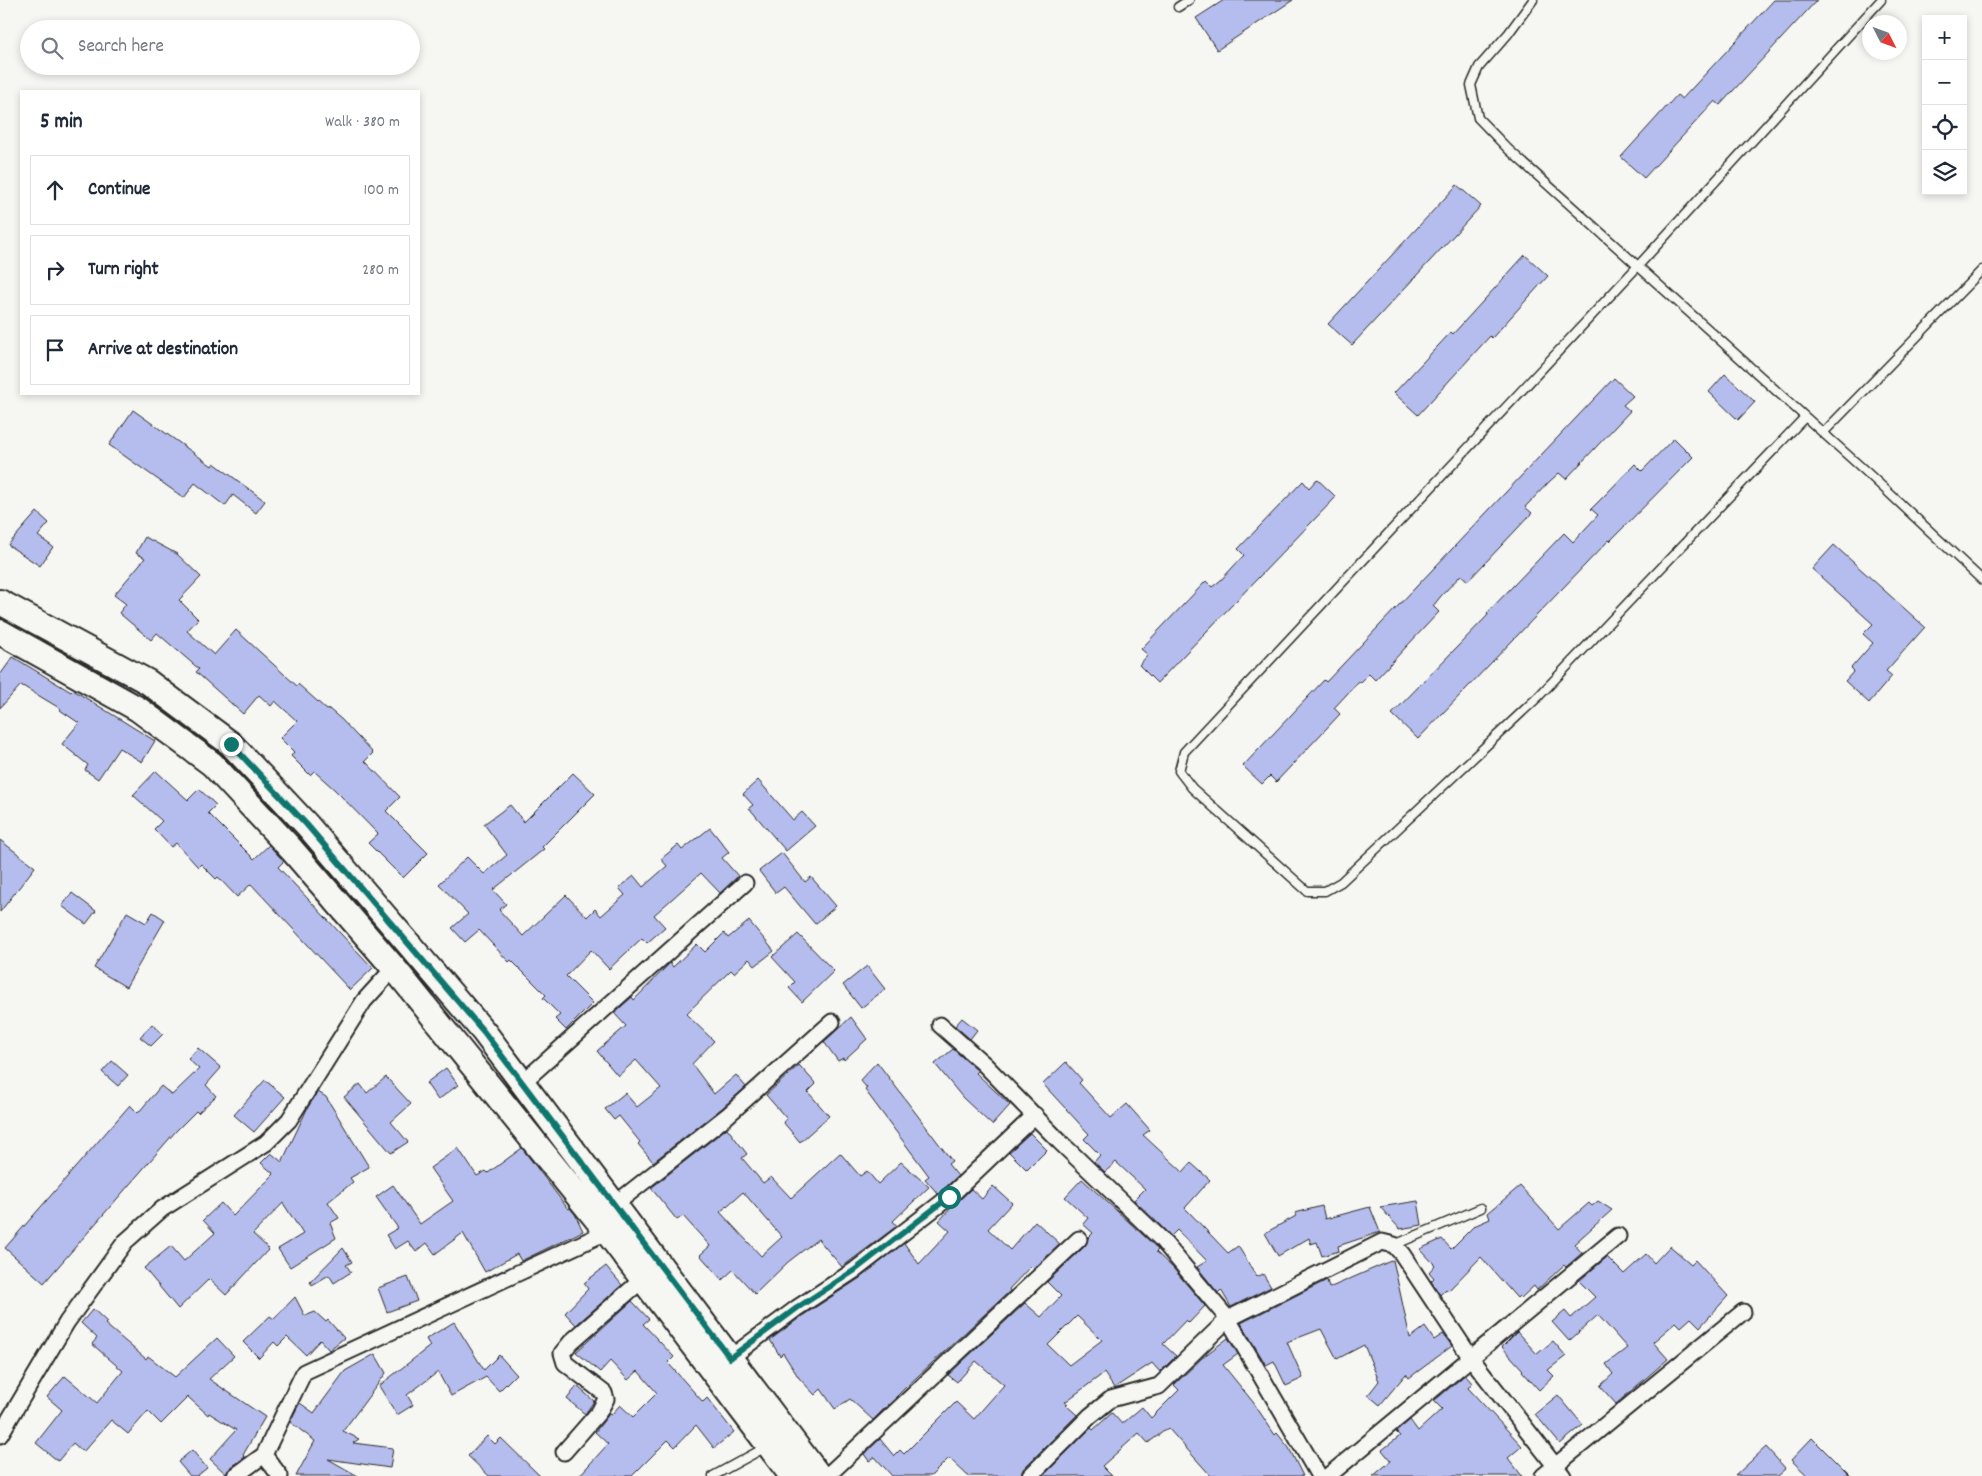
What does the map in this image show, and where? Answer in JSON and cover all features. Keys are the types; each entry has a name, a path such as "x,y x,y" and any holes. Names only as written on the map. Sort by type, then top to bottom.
{"main road":[{"path":"0,602 148,682 231,744 313,832 484,1032 522,1083 616,1220 642,1279 792,1476"},
{"path":"0,632 138,708 212,764 292,850 616,1220 730,1358 819,1476"}],"street":[{"path":"522,1083 745,883"},
{"path":"0,1435 67,1322 125,1242 162,1209 266,1143 289,1120 364,1001 394,968"},
{"path":"235,1476 264,1455 304,1372 616,1220 727,1116 832,1022"},
{"path":"940,1025 984,1064 1161,1239 1228,1319 1319,1476"},
{"path":"730,1358 797,1308 855,1270 949,1197 1035,1115"},
{"path":"1328,1476 1618,1236"},
{"path":"826,1476 1079,1239"},
{"path":"1030,1476 1090,1416 1111,1399 1159,1386 1228,1319 1382,1242 1394,1245 1471,1358 1560,1471"},
{"path":"564,1452 599,1412 606,1399 604,1393 565,1363 562,1353 571,1342 642,1279"},
{"path":"1543,1476 1560,1471 1743,1312"},
{"path":"264,1455 280,1476"}],"lane":[{"path":"1178,7 1189,0"},
{"path":"1533,0 1508,34 1479,67 1471,85 1478,118 1508,149 1823,433 1982,580"},
{"path":"1805,417 1538,697 1341,882 1325,891 1307,891 1199,794 1179,771 1184,752 1638,266 1881,0"},
{"path":"1823,433 1982,270"},
{"path":"1394,1245 1482,1208"},
{"path":"713,1476 769,1445"}],"building":[{"path":"1224,0 1293,0 1217,50 1196,18"},
{"path":"1774,0 1817,0 1720,105 1715,101 1644,178 1621,157 1677,95 1682,99"},
{"path":"1457,185 1481,206 1352,345 1328,324"},
{"path":"1525,255 1548,276 1418,415 1394,393 1451,332 1453,334"},
{"path":"1725,374 1755,402 1738,420 1709,392"},
{"path":"1614,378 1633,396 1623,405 1630,411 1566,479 1559,473 1525,507 1532,513 1468,581 1461,575 1441,596 1433,606 1439,612 1375,680 1369,674 1361,682 1359,681 1334,708 1340,714 1276,782 1270,776 1262,784 1243,766 1324,680 1326,682"},
{"path":"133,410 212,466 214,463 265,501 256,513 233,495 225,506 195,483 184,498 109,445"},
{"path":"1674,438 1693,457 1609,540 1418,739 1392,714 1564,533 1573,542 1598,515 1591,509 1635,464 1642,471"},
{"path":"1317,479 1336,497 1157,683 1139,665 1148,655 1141,649 1206,581 1212,587 1221,580 1244,555 1238,549 1303,481 1309,488"},
{"path":"37,512 49,523 38,536 53,547 40,566 8,545"},
{"path":"145,537 177,554 201,577 179,600 198,619 187,631 214,655 236,630 297,686 298,684 327,710 329,709 342,720 373,753 365,761 400,797 386,811 428,853 403,878 368,843 378,834 314,771 310,775 291,756 294,752 280,738 297,721 275,701 271,706 259,695 243,714 196,672 199,669 157,633 151,640 119,613 126,604 114,595 145,558 136,553"},
{"path":"1834,545 1925,627 1886,671 1892,676 1869,703 1845,681 1854,671 1851,668 1873,643 1863,634 1873,624 1812,569"},
{"path":"13,657 71,692 73,690 155,741 142,762 119,748 98,779 85,770 88,765 62,744 79,723 61,709 21,685 0,708 0,675"},
{"path":"156,771 188,800 199,789 216,805 208,813 254,859 269,845 284,861 278,867 373,968 350,990 251,884 237,897 218,877 216,879 201,864 198,867 176,843 171,847 154,829 162,821 133,795"},
{"path":"573,773 595,794 542,847 544,849 493,890 506,904 499,910 523,936 566,895 587,917 595,909 601,916 625,895 619,888 634,876 643,887 667,866 661,859 678,845 682,850 710,828 729,852 722,858 738,876 720,893 701,873 654,915 665,927 647,943 642,938 609,969 591,950 566,976 593,1003 566,1030 555,1019 560,1015 543,998 546,995 511,960 509,962 479,930 465,942 452,928 468,914 439,884 467,857 484,874 507,855 484,824 510,805 524,822"},
{"path":"758,780 793,820 802,812 815,826 786,851 749,808 753,805 743,794"},
{"path":"0,840 35,867 0,912"},
{"path":"782,853 805,882 811,877 836,906 815,924 784,887 776,893 759,871"},
{"path":"72,893 96,911 86,924 62,906"},
{"path":"127,912 146,923 153,912 165,920 126,987 94,968"},
{"path":"749,921 774,951 755,966 749,959 734,973 731,970 686,1014 714,1041 692,1064 714,1094 736,1075 746,1087 653,1162 619,1116 614,1120 605,1109 625,1093 637,1107 661,1088 636,1060 618,1076 597,1051 626,1026 614,1013 632,997 634,1000 670,963 673,967 697,944 705,952 724,933 728,938"},
{"path":"798,934 834,971 802,1002 789,988 795,982 772,957"},
{"path":"867,966 885,989 861,1008 843,985"},
{"path":"851,1017 867,1039 844,1060 843,1058 838,1061 824,1042"},
{"path":"962,1018 977,1030 970,1039 955,1026"},
{"path":"152,1024 163,1034 151,1046 140,1037"},
{"path":"198,1048 221,1068 206,1085 216,1096 198,1113 196,1111 176,1131 44,1283 5,1248 130,1105 138,1113 161,1086 172,1095 199,1069 188,1059"},
{"path":"953,1049 978,1071 976,1073 1010,1105 992,1125 963,1098 935,1064"},
{"path":"112,1061 128,1075 118,1086 102,1072"},
{"path":"877,1062 952,1161 948,1164 958,1176 938,1194 925,1179 929,1176 865,1090 867,1088 860,1080"},
{"path":"1066,1062 1082,1080 1079,1083 1111,1118 1127,1104 1150,1130 1143,1135 1183,1172 1191,1163 1210,1180 1185,1208 1228,1253 1238,1246 1257,1277 1263,1274 1271,1287 1231,1307 1221,1290 1218,1293 1197,1267 1207,1261 1177,1230 1171,1236 1134,1200 1145,1189 1116,1162 1105,1172 1094,1162 1100,1155 1084,1139 1089,1134 1043,1084"},
{"path":"799,1065 816,1084 808,1092 829,1116 800,1142 783,1122 787,1119 766,1095"},
{"path":"446,1068 458,1085 438,1100 426,1083"},
{"path":"386,1077 411,1104 391,1122 408,1142 391,1153 344,1097 360,1084 367,1093"},
{"path":"265,1080 285,1097 254,1132 234,1115"},
{"path":"318,1092 326,1097 369,1167 350,1178 353,1182 328,1202 339,1218 330,1223 336,1238 290,1267 278,1249 303,1234 283,1203 253,1234 269,1249 226,1295 209,1279 178,1309 144,1268 171,1246 184,1261 215,1233 203,1220 221,1203 233,1216 274,1174 261,1163 271,1153 282,1162 308,1107"},
{"path":"727,1128 747,1154 742,1158 763,1183 771,1177 791,1198 840,1153 860,1176 867,1171 878,1184 901,1162 929,1187 893,1221 897,1226 842,1267 818,1239 788,1262 755,1294 733,1270 722,1280 700,1255 710,1246 683,1216 677,1220 651,1188","holes":["743,1192 782,1237 761,1256 720,1212"]},
{"path":"1030,1133 1047,1150 1027,1170 1009,1152"},
{"path":"458,1148 477,1176 486,1171 488,1173 522,1148 568,1209 570,1208 575,1214 583,1231 521,1261 517,1254 485,1272 463,1233 435,1254 427,1243 416,1252 408,1241 395,1249 386,1235 398,1228 376,1197 393,1185 420,1224 453,1201 430,1168"},
{"path":"1082,1179 1154,1245 1158,1250 1156,1252 1173,1268 1205,1306 1189,1323 1186,1320 1163,1344 1176,1356 1160,1372 1152,1363 1114,1388 1104,1373 1065,1402 1077,1415 1023,1469 1021,1476 968,1476 949,1458 931,1476 892,1476 875,1457 869,1461 864,1454 880,1439 894,1456 900,1450 904,1454 956,1402 974,1419 1004,1385 976,1361 957,1382 948,1375 1025,1303 1041,1317 1061,1296 1047,1282 1085,1246 1088,1238 1093,1233 1083,1224 1088,1218 1065,1197","holes":["1077,1316 1102,1340 1069,1365 1048,1345"]},
{"path":"993,1186 1012,1203 988,1229 1010,1250 1035,1221 1060,1244 1034,1269 1031,1266 1009,1289 1010,1291 873,1420 850,1399 835,1409 821,1389 815,1395 799,1378 783,1353 780,1356 770,1340 802,1316 860,1278 904,1243 919,1264 950,1231 939,1221 951,1208 971,1189 982,1199"},
{"path":"1520,1186 1559,1229 1589,1203 1592,1206 1598,1201 1612,1210 1574,1244 1582,1253 1566,1267 1564,1265 1537,1290 1534,1286 1521,1298 1519,1296 1517,1298 1481,1257 1448,1291 1446,1289 1440,1295 1431,1281 1434,1278 1429,1272 1435,1265 1420,1249 1442,1239 1451,1249 1474,1226 1490,1219 1488,1213"},
{"path":"1418,1201 1422,1225 1400,1229 1380,1207"},
{"path":"1322,1206 1325,1219 1370,1207 1380,1232 1338,1246 1339,1251 1322,1256 1317,1242 1311,1244 1309,1238 1278,1256 1265,1233 1296,1216 1295,1213"},
{"path":"1670,1246 1691,1264 1695,1260 1728,1296 1700,1327 1691,1318 1681,1327 1676,1322 1653,1342 1668,1359 1616,1404 1600,1386 1613,1374 1606,1364 1627,1348 1598,1315 1569,1341 1552,1322 1565,1311 1571,1318 1595,1297 1579,1281 1607,1257 1624,1274 1646,1254 1654,1263"},
{"path":"343,1248 352,1262 346,1265 351,1272 334,1283 329,1275 312,1285 310,1282"},
{"path":"1393,1260 1410,1338 1425,1327 1434,1340 1443,1334 1452,1346 1409,1378 1406,1374 1380,1405 1368,1395 1379,1381 1364,1345 1337,1359 1321,1329 1287,1342 1303,1378 1286,1386 1274,1361 1266,1365 1241,1323 1327,1280 1329,1288"},
{"path":"606,1266 622,1285 576,1325 565,1313 588,1289 584,1283"},
{"path":"408,1277 417,1301 387,1312 378,1288"},
{"path":"295,1297 305,1316 315,1312 326,1322 328,1320 344,1338 329,1350 320,1340 306,1355 287,1337 278,1346 274,1342 259,1358 243,1342 270,1316 274,1319"},
{"path":"632,1301 649,1319 643,1324 674,1357 668,1363 703,1402 707,1398 734,1432 714,1448 696,1425 675,1447 668,1440 632,1476 579,1476 608,1444 595,1432 609,1414 611,1415 620,1405 633,1417 657,1393 638,1371 628,1380 610,1361 600,1372 576,1352"},
{"path":"93,1309 107,1322 105,1324 146,1359 148,1356 175,1377 217,1338 234,1356 209,1379 265,1417 243,1455 245,1457 230,1468 226,1474 210,1459 236,1430 209,1413 208,1415 188,1397 161,1424 148,1411 128,1434 111,1420 83,1452 73,1443 58,1461 36,1443 62,1410 47,1397 65,1376 97,1403 123,1371 92,1344 97,1338 81,1323"},
{"path":"454,1322 484,1370 499,1355 516,1374 499,1391 486,1377 451,1396 438,1372 407,1395 413,1405 397,1415 379,1386 430,1346 426,1339"},
{"path":"1517,1332 1537,1354 1553,1341 1566,1356 1548,1370 1554,1376 1539,1390 1502,1347"},
{"path":"1228,1338 1238,1354 1223,1365 1253,1402 1275,1435 1277,1433 1289,1448 1303,1476 1211,1476 1168,1428 1148,1443 1139,1433 1102,1466 1112,1476 1043,1476 1091,1428 1093,1430 1112,1413 1122,1424 1142,1407 1151,1418 1179,1390 1174,1385 1203,1357"},
{"path":"375,1354 386,1373 343,1431 359,1439 353,1443 393,1448 390,1468 328,1459 358,1476 296,1476 315,1441 290,1422 298,1406 300,1403 314,1413 345,1371"},
{"path":"1465,1375 1472,1383 1468,1388 1522,1446 1508,1458 1522,1476 1373,1476 1391,1461 1382,1450 1400,1436 1396,1432 1410,1420 1418,1431 1442,1409 1434,1401"},
{"path":"577,1386 594,1401 585,1414 567,1399"},
{"path":"1558,1395 1583,1425 1560,1444 1535,1414"},
{"path":"487,1436 495,1444 501,1438 540,1476 489,1476 468,1456"},
{"path":"1812,1438 1850,1476 1808,1476 1791,1460"},
{"path":"1766,1447 1786,1469 1778,1476 1735,1476"},
{"path":"192,1450 207,1468 197,1476 190,1476 178,1462"}],"route":[{"path":"231,744 307,825 484,1032 730,1358 797,1308 855,1270 949,1197"}]}
